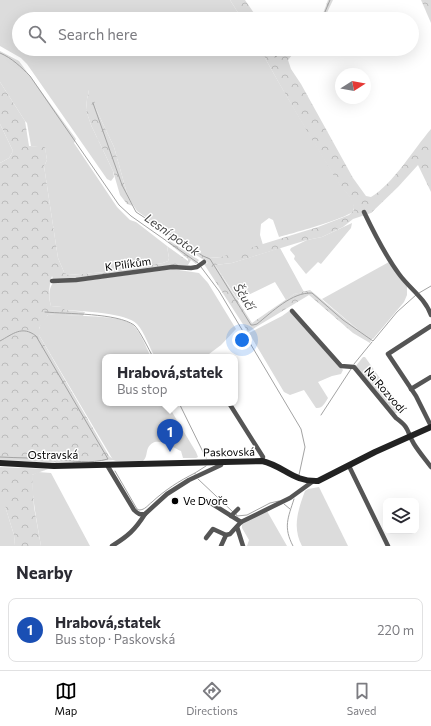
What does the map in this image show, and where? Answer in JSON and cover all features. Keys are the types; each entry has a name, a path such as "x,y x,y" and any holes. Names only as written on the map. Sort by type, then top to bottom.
{"street":[{"path":"364,212 390,261 431,312"},
{"name":"K Pilíkům","path":"52,281 76,280 152,269 180,267 191,268 201,264"},
{"name":"Na Rozvodí","path":"292,311 342,366 354,367 396,418 404,424 415,446 431,467"},
{"path":"431,326 388,354 425,411 431,426"},
{"path":"411,389 431,377"},
{"path":"231,406 263,457 262,461"},
{"name":"Paskovská","path":"107,465 262,461 273,464 298,479 312,482 322,480 431,426"},
{"path":"112,546 128,536 139,525 145,514 167,494 189,480 221,465 222,462"},
{"name":"Ostravská","path":"0,463 48,466 107,465"},
{"path":"107,465 134,510 138,514 145,514"},
{"path":"349,466 388,546"},
{"path":"221,546 226,535 230,534 241,522 294,495 312,482"},
{"path":"206,500 235,512 241,522"},
{"path":"236,527 243,546"},
{"path":"206,538 214,528 226,535"}],"green space":[{"path":"0,0 230,0 238,12 12,12 12,53 0,46"},
{"path":"230,0 245,0 253,12 238,12"},
{"path":"328,0 333,0 327,12 324,12"},
{"path":"421,0 431,0 431,23"},
{"path":"0,51 19,61 76,139 74,143 117,207 130,220 136,222 167,246 168,261 106,272 68,275 64,272 58,258 44,166 47,160 45,148 31,146 27,123 0,82"},
{"path":"18,56 264,56 339,183 352,200 354,207 353,211 331,222 279,237 273,220 269,218 261,224 260,235 263,245 217,258 202,257 137,211 128,197 114,147 96,109 89,90 86,110 91,125 113,171 114,177 111,181 107,179 27,64"},
{"path":"264,56 291,56 288,60 291,69 301,84 353,178 366,196 371,197 388,183 431,129 431,192 418,165 371,213 353,219 343,227 322,237 307,240 232,263 215,265 252,323 294,294 310,290 363,334 372,338 370,343 353,333 309,295 248,332 204,264 208,263 180,244 183,244 204,257 221,257 318,227 349,215 354,210 351,199 339,184"},
{"path":"0,82 25,121 29,146 45,147 47,160 44,166 58,258 64,272 68,275 106,272 163,263 168,261 169,258 167,246 188,261 188,259 166,241 167,239 199,260 196,264 191,260 188,265 167,266 77,279 53,279 52,276 49,291 51,306 63,307 65,310 85,312 83,316 48,315 39,328 39,335 109,456 114,460 68,463 0,460 0,163 9,158 13,151 0,124"},
{"path":"89,90 93,92 96,109 114,147 128,197 133,206 127,204 120,195 113,171 91,125 86,110"},
{"path":"0,124 13,151 9,158 0,163"},
{"path":"352,223 351,228 321,264 318,262 306,274 294,259 295,256 290,250 291,248 307,240 322,237"},
{"path":"280,248 304,292 294,294 286,300 275,282 238,300 215,265 232,263"},
{"path":"389,262 407,286 407,295 404,302 373,339 363,334 322,299"},
{"path":"172,269 199,273 208,283 236,329 221,345 209,354 153,354 137,324 132,320 114,315 65,310 62,307 51,306 49,294 53,283 83,281"},
{"path":"289,311 343,370 341,374 318,382 328,398 320,408 316,408 304,390 290,395 284,392 249,333"},
{"path":"57,314 108,317 126,321 133,325 141,336 150,354 102,354 102,406 170,406 198,457 183,458 181,451 164,443 155,442 148,448 143,461 113,460 39,335 42,322 48,315"},
{"path":"363,357 365,357 399,405 400,409 398,412 394,414 355,367"},
{"path":"0,467 48,469 32,475 34,507 41,546 15,546 14,535 5,506 0,506"},
{"path":"38,472 51,473 90,546 41,546 32,484 32,475"},
{"path":"319,487 348,546 302,546 297,532 297,518 300,505 305,491"},
{"path":"0,506 5,506 14,535 15,546 0,546"},
{"path":"267,511 287,546 247,546 249,540 242,528 242,523"}],"waterway":[{"path":"325,12 330,0"},
{"name":"Lesní potok","path":"0,53 20,66 30,76 119,205 131,216 198,263"},
{"name":"Ščučí","path":"93,103 122,185 136,212 203,256 210,259 251,325 257,324 290,299 312,293 343,320 373,341 397,312 416,295"},
{"name":"Lesní potok","path":"201,267 219,291 301,429 305,447 299,475"},
{"name":"Ščučí","path":"419,293 431,286"},
{"path":"45,312 104,316 126,321 136,327 151,354"},
{"path":"0,341 13,333 22,331 26,331 36,336 108,459 82,462 56,459 0,457"},
{"path":"354,364 372,342"},
{"path":"321,415 351,369"},
{"path":"180,406 206,458"},
{"path":"195,473 206,466"},
{"path":"115,471 139,510 145,508 172,486 195,474"},
{"path":"198,479 233,512"},
{"name":"Lesní potok","path":"293,546 287,528 288,517 294,499"},
{"path":"236,514 237,516 247,515 270,503 279,501"},
{"path":"284,504 290,509"}],"place":[{"name":"Hrabová,statek","path":"170,452"},
{"name":"Ve Dvoře","path":"175,501"}]}
